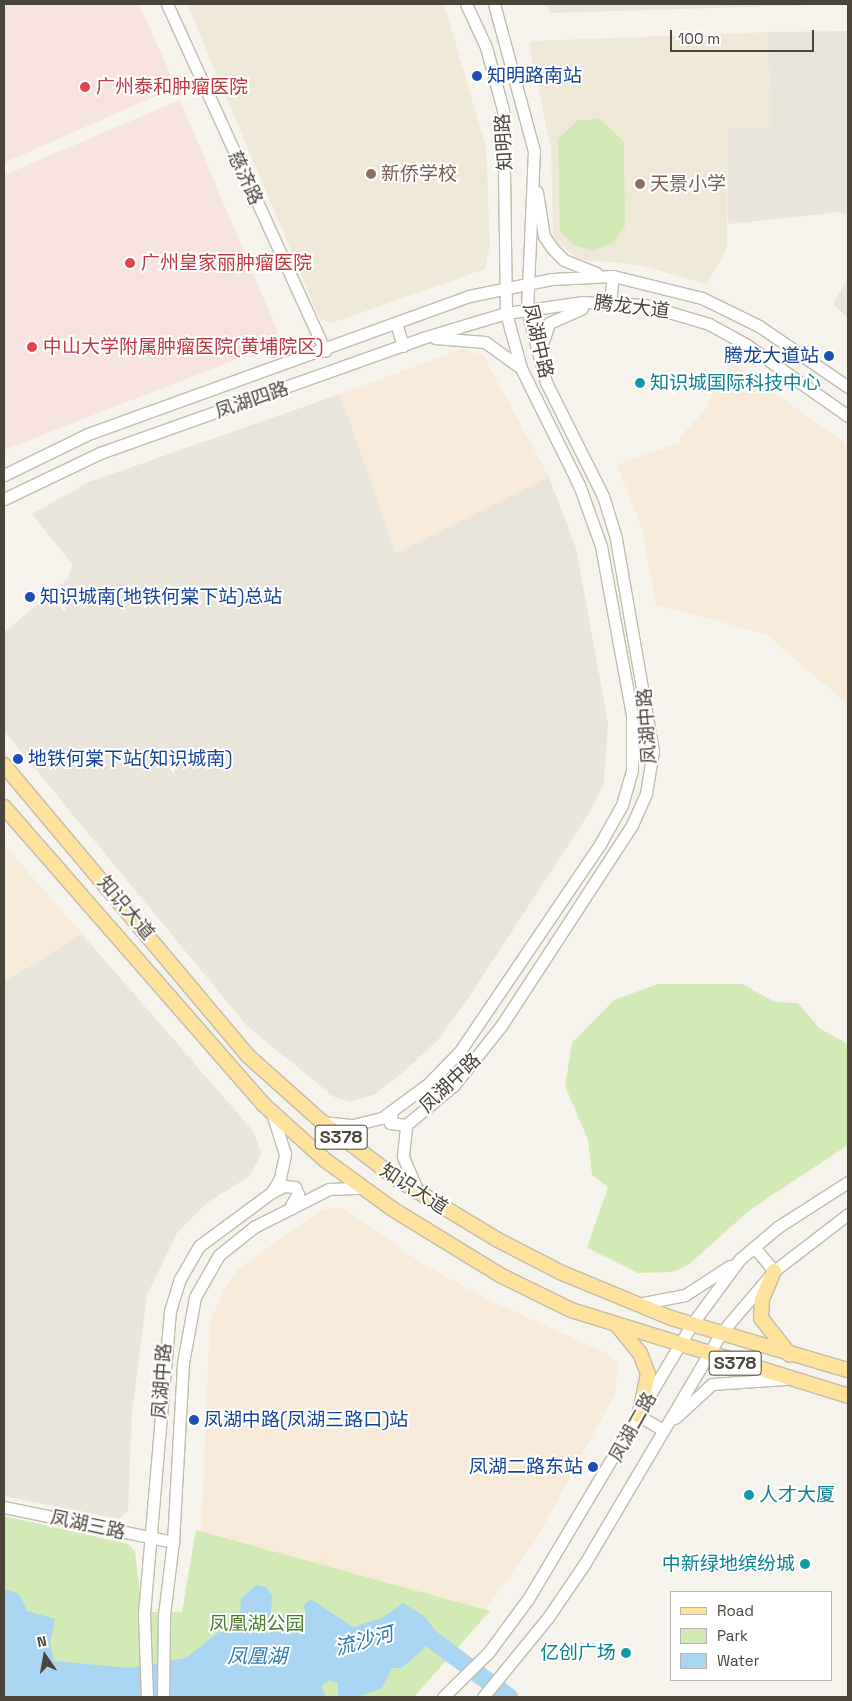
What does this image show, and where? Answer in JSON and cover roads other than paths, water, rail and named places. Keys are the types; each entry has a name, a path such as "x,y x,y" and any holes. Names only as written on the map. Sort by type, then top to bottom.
{"main road":[{"name":"知识大道","path":"4,765 247,1055 322,1122 419,1194 554,1269 638,1304 692,1324 790,1355 848,1370"},
{"name":"知识大道","path":"4,807 272,1113 362,1188 500,1275 571,1310 707,1354 848,1396"},
{"path":"774,1271 762,1299 761,1318 790,1355"},
{"path":"616,1324 645,1363 647,1389 638,1416"}],"street":[{"name":"慈济路","path":"166,4 325,351"},
{"name":"知明路","path":"466,4 486,47 504,110 503,287"},
{"name":"知明路","path":"494,4 508,45 533,164 528,283"},
{"path":"533,164 544,236 552,248 579,268 613,276 610,303 570,311 549,323 540,342 546,382"},
{"name":"腾龙大道","path":"396,323 503,287 613,276 675,290 735,312 848,387"},
{"name":"凤湖中路","path":"419,1194 403,1156 406,1125 443,1096 488,1046 632,825 650,778 650,711 616,538 602,496 546,382 528,310 528,283"},
{"name":"凤湖中路","path":"322,1122 362,1124 392,1112 446,1067 477,1030 608,830 632,770 632,715 601,546 579,485 537,406 521,368 506,313 503,287"},
{"name":"腾龙大道","path":"506,313 583,302 610,303 645,306 709,324 748,345 848,416"},
{"name":"凤湖四路","path":"4,499 100,453 426,338 506,313"},
{"name":"凤湖四路","path":"4,475 88,434 325,351 396,323"},
{"path":"396,323 403,346"},
{"path":"426,338 485,342 521,368"},
{"path":"537,406 554,397"},
{"path":"392,1112 390,1123 406,1125"},
{"name":"凤湖中路","path":"147,1697 144,1614 154,1539 161,1389 174,1294 199,1246 272,1192 286,1162 272,1113"},
{"name":"凤湖二路","path":"443,1697 488,1653 562,1549 692,1324 740,1259 754,1247 848,1182"},
{"path":"272,1192 284,1186 295,1187 298,1194 290,1205"},
{"name":"凤湖中路","path":"163,1697 164,1615 173,1542 183,1362 195,1297 219,1256 290,1205 329,1189 362,1188"},
{"name":"凤湖二路","path":"483,1697 508,1669 585,1563 721,1333 774,1271 848,1214"},
{"path":"754,1247 774,1271"},
{"path":"638,1304 686,1295 740,1259"},
{"path":"638,1416 663,1430 712,1384 791,1379"},
{"name":"凤湖三路","path":"4,1507 173,1542"}],"water":[{"name":"凤凰湖","path":"256,1585 266,1587 272,1595 271,1616 306,1617 304,1605 311,1599 353,1627 382,1618 403,1603 424,1616 435,1630 422,1651 401,1668 392,1668 382,1688 357,1697 338,1697 338,1683 330,1680 321,1686 326,1697 4,1697 4,1589 19,1594 27,1611 55,1619 50,1643 54,1661 130,1668 186,1658 240,1615 241,1599"}],"waterway":[{"name":"流沙河","path":"408,1632 430,1638 509,1697"}],"place":[{"name":"知明路南站","path":"477,76"},
{"name":"广州泰和肿瘤医院","path":"85,87"},
{"name":"新侨学校","path":"371,174"},
{"name":"天景小学","path":"640,184"},
{"name":"广州皇家丽肿瘤医院","path":"130,263"},
{"name":"中山大学附属肿瘤医院(黄埔院区)","path":"32,347"},
{"name":"腾龙大道站","path":"829,356"},
{"name":"知识城国际科技中心","path":"640,383"},
{"name":"知识城南(地铁何棠下站)总站","path":"30,597"},
{"name":"地铁何棠下站(知识城南)","path":"18,759"},
{"name":"凤湖中路(凤湖三路口)站","path":"194,1420"},
{"name":"凤湖二路东站","path":"593,1467"},
{"name":"人才大厦","path":"749,1495"},
{"name":"中新绿地缤纷城","path":"805,1564"},
{"name":"亿创广场","path":"626,1653"}],"park label":[{"name":"凤凰湖公园","path":"257,1624"}]}
